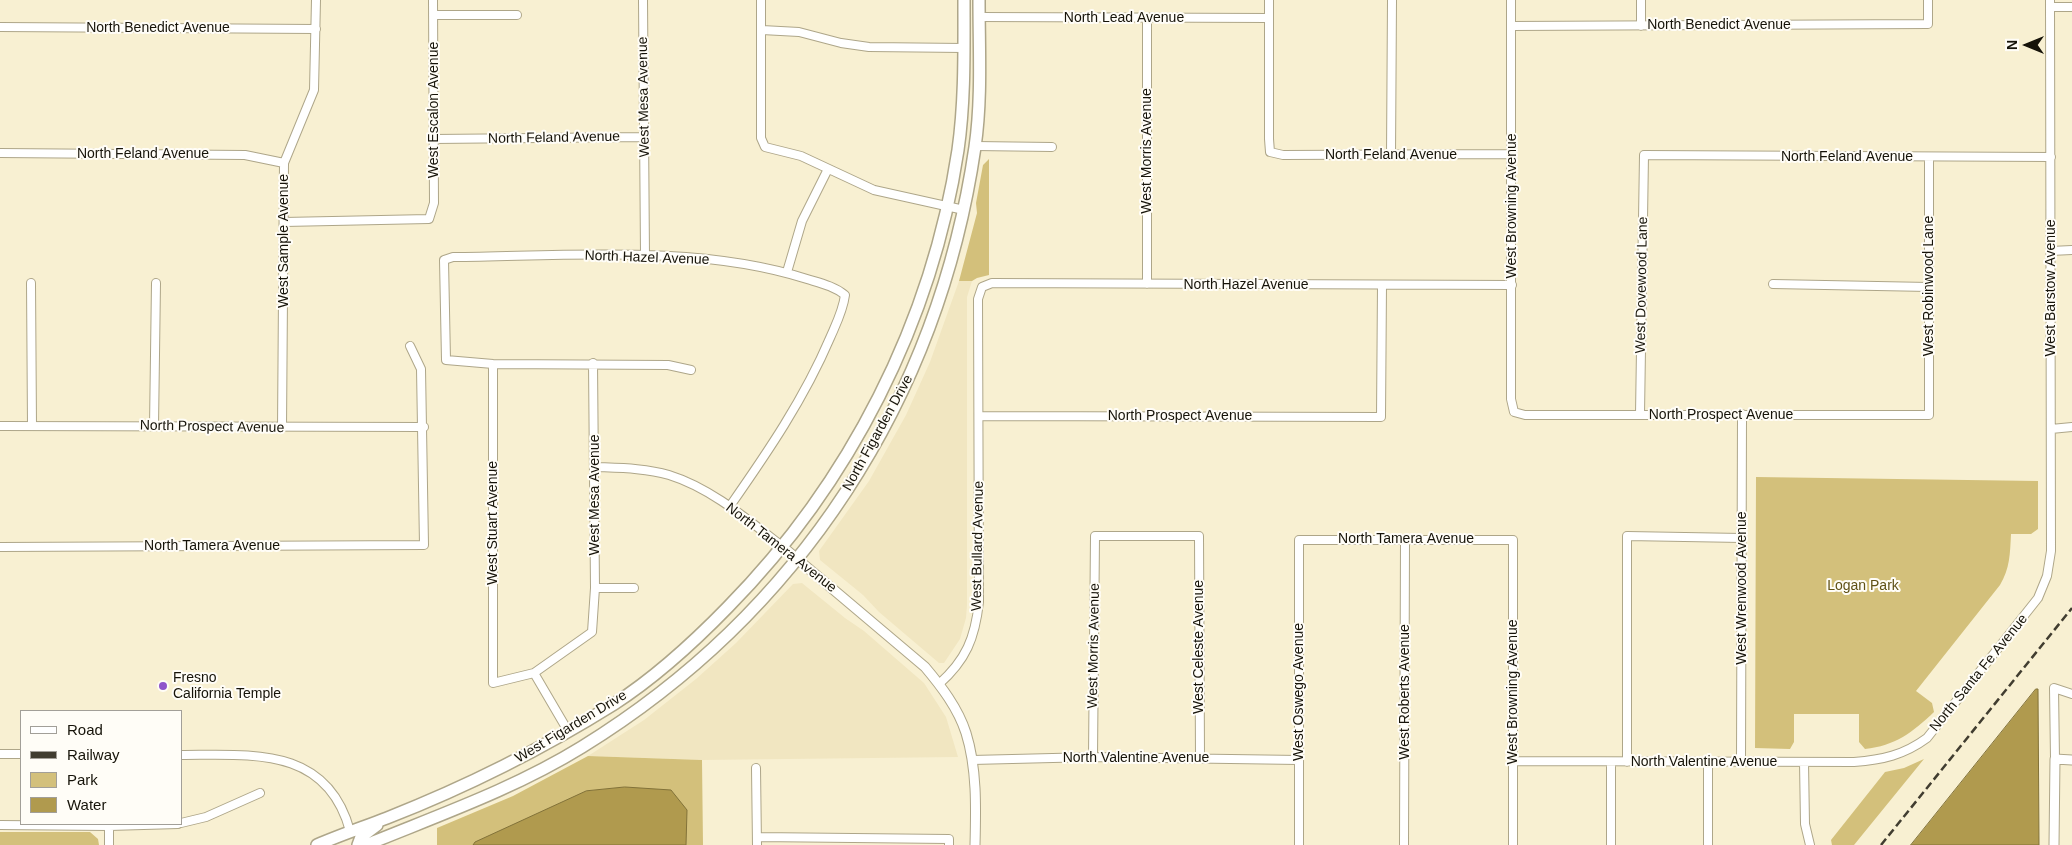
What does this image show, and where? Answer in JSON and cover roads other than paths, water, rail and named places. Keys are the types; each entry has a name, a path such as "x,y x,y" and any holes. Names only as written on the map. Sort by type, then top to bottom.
{"main road":[{"path":"947,206 958,149 962,107 964,0"},
{"path":"964,210 975,146 979,78 979,0"},
{"path":"962,107 968,116 968,135 975,146"},
{"name":"North Figarden Drive","path":"783,547 841,466 889,376 904,344 922,296 947,206"},
{"name":"North Figarden Drive","path":"798,560 846,493 892,415 910,378 932,323 964,210"},
{"name":"West Figarden Drive","path":"317,845 387,818 525,756 616,702 698,638 751,584 783,547"},
{"name":"West Figarden Drive","path":"366,845 487,797 541,771 582,747 654,699 698,663 728,635 798,560"},
{"path":"358,845 362,837 387,818"},
{"path":"340,845 350,831"}],"street":[{"name":"West Sample Avenue","path":"282,428 284,163 314,90 316,0"},
{"name":"West Escalon Avenue","path":"284,222 429,220 434,203 433,0"},
{"name":"West Mesa Avenue","path":"642,0 645,255"},
{"path":"761,0 761,138 765,147 801,156 874,190 964,210"},
{"path":"1269,0 1269,18"},
{"path":"1391,155 1392,0"},
{"name":"West Browning Avenue","path":"1511,0 1511,399 1514,412"},
{"path":"1641,0 1641,26"},
{"name":"North Benedict Avenue","path":"1511,26 1928,24 1928,0"},
{"path":"2050,4 2072,7"},
{"name":"West Barstow Avenue","path":"2048,576 2051,551 2050,4"},
{"path":"433,15 517,15"},
{"name":"North Lead Avenue","path":"979,16 1269,18"},
{"name":"West Morris Avenue","path":"1147,18 1147,284"},
{"name":"North Feland Avenue","path":"1269,18 1270,152 1283,155 1512,154"},
{"name":"North Benedict Avenue","path":"0,28 316,29"},
{"path":"762,30 799,32 841,43 869,47 964,48"},
{"name":"North Feland Avenue","path":"433,139 644,137"},
{"path":"975,146 1052,147"},
{"name":"North Feland Avenue","path":"0,153 245,155 284,163"},
{"name":"North Feland Avenue","path":"1644,155 2050,157"},
{"name":"West Dovewood Lane","path":"1640,414 1644,155"},
{"name":"West Robinwood Lane","path":"1929,157 1929,415"},
{"path":"787,272 802,221 828,169"},
{"path":"2051,250 2072,250"},
{"name":"North Hazel Avenue","path":"493,364 446,360 444,260 453,257 645,255 720,260 787,272 838,289 845,295 844,306 823,355 798,402 763,459 730,506"},
{"path":"31,283 32,426"},
{"path":"154,426 156,283"},
{"name":"North Hazel Avenue","path":"982,287 992,283 1512,285"},
{"path":"1772,284 1929,287"},
{"name":"North Prospect Avenue","path":"979,416 1381,417 1382,285"},
{"name":"West Bullard Avenue","path":"939,684 961,661 970,644 976,625 979,602 978,299 982,287"},
{"path":"410,346 422,369 424,427"},
{"path":"493,364 668,365 691,370"},
{"name":"West Stuart Avenue","path":"493,364 493,683 534,673"},
{"name":"West Mesa Avenue","path":"534,673 592,632 595,588 593,364"},
{"name":"North Prospect Avenue","path":"1514,412 1525,415 1929,415"},
{"name":"West Wrenwood Avenue","path":"1741,762 1742,414"},
{"name":"North Prospect Avenue","path":"0,426 424,427"},
{"path":"2051,429 2072,426"},
{"name":"North Tamera Avenue","path":"0,546 424,545 424,427"},
{"name":"North Tamera Avenue","path":"595,467 640,469 668,474 730,506 783,547 925,667 939,684"},
{"name":"West Morris Avenue","path":"1092,757 1095,536"},
{"name":"West Celeste Avenue","path":"1095,536 1199,536 1200,758"},
{"path":"1627,762 1627,536 1742,538"},
{"name":"West Roberts Avenue","path":"1404,845 1405,539"},
{"name":"North Tamera Avenue","path":"1299,540 1513,540"},
{"name":"West Oswego Avenue","path":"1299,540 1299,845"},
{"name":"West Browning Avenue","path":"1513,540 1513,845"},
{"name":"North Santa Fe Avenue","path":"1895,756 1912,749 1927,738 2028,612 2038,598 2048,576"},
{"path":"595,588 634,588"},
{"path":"534,673 568,731"},
{"path":"939,684 965,731 972,760 975,845"},
{"path":"2054,845 2054,688 2072,694"},
{"path":"0,754 20,754"},
{"path":"182,755 257,756 286,761 315,776 335,794 345,812 350,831"},
{"name":"North Valentine Avenue","path":"1513,761 1804,762 1872,761 1895,756"},
{"name":"North Valentine Avenue","path":"972,760 1092,757 1299,760"},
{"path":"2055,760 2072,760"},
{"path":"1611,762 1611,845"},
{"path":"1708,762 1708,845"},
{"path":"1804,762 1805,824 1810,845"},
{"path":"756,768 757,841 949,842"},
{"path":"182,823 206,817 260,793"},
{"path":"0,825 144,825"},
{"path":"109,826 109,845"}],"water":[{"path":"2036,689 2038,689 2039,845 1911,845"},
{"path":"625,787 671,790 687,810 686,845 473,845 475,842 586,791"}],"railway":[{"path":"1881,845 2072,608"}],"place":[{"name":"Fresno California Temple","path":"163,686"}],"park label":[{"name":"Logan Park","path":"1863,586"}]}
